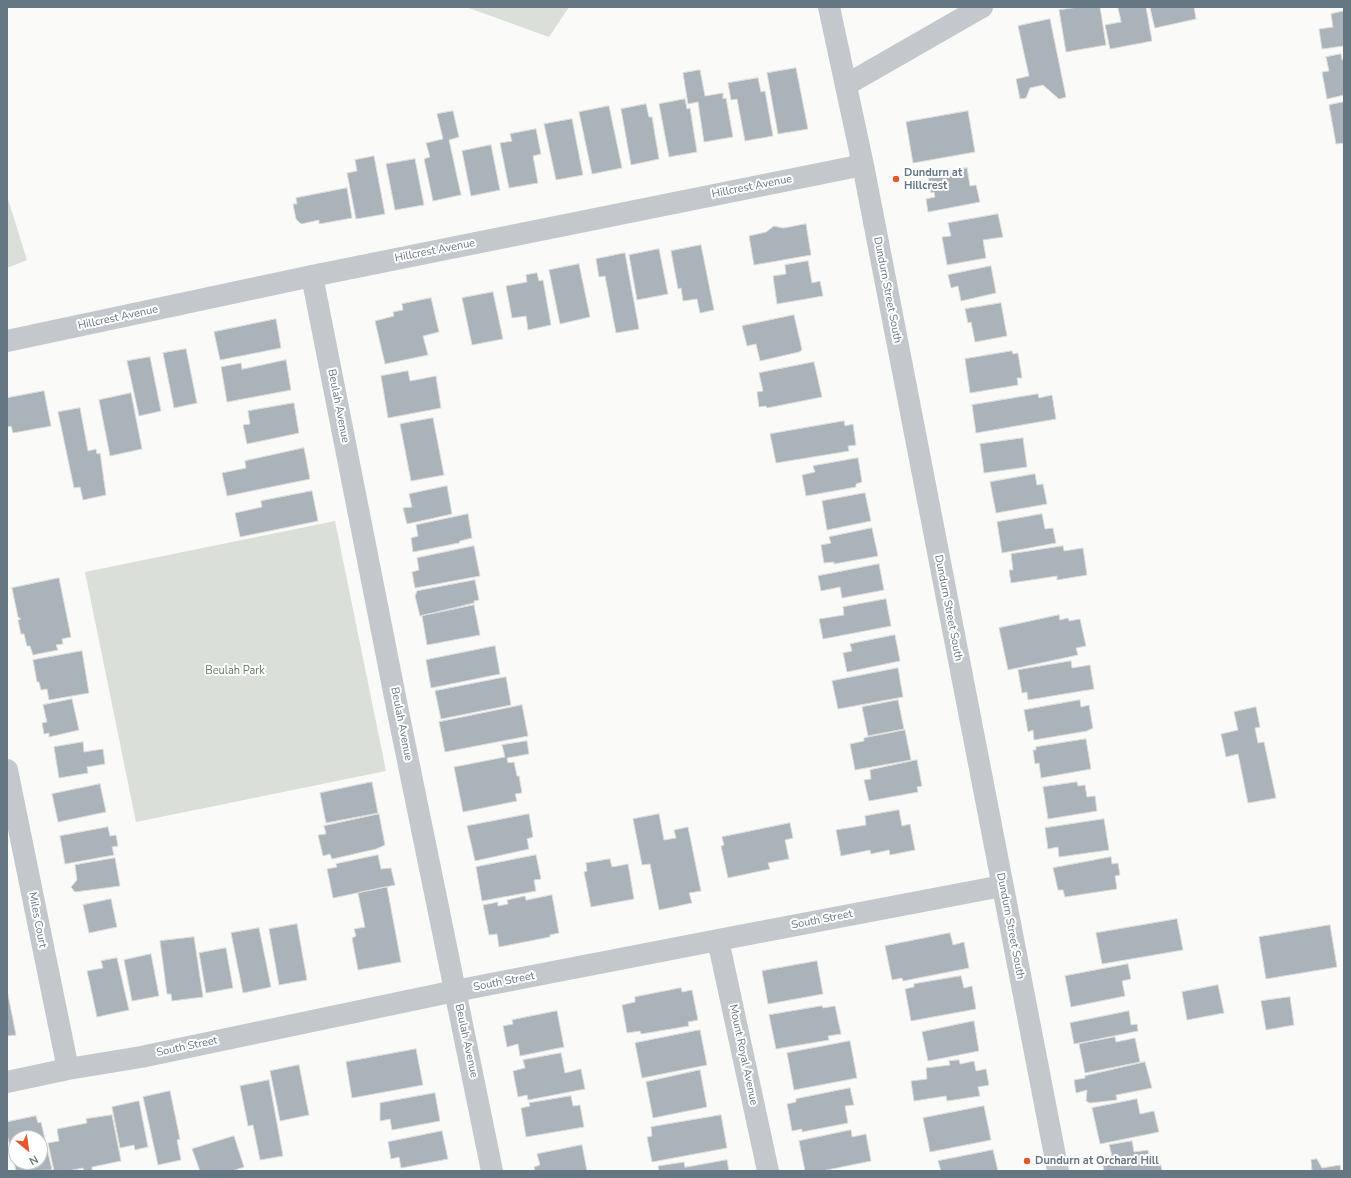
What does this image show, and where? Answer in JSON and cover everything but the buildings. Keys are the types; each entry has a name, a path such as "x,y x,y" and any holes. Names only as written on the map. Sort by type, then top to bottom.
{"street":[{"name":"Dundurn Street South","path":"817,7 838,46"},
{"name":"Dundurn Street South","path":"829,7 863,165 1058,1171"},
{"path":"846,85 982,7"},
{"name":"Hillcrest Avenue","path":"7,341 312,276 863,165"},
{"name":"Beulah Avenue","path":"312,276 492,1171"},
{"name":"Miles Court","path":"7,770 68,1070"},
{"name":"South Street","path":"7,1082 141,1057 455,991 1002,886"},
{"name":"Mount Royal Avenue","path":"718,940 768,1171"}],"green space":[{"path":"466,7 569,7 549,37"},
{"path":"7,196 27,260 7,268"},
{"name":"Beulah Park","path":"335,521 386,771 136,822 85,572"}],"place":[{"name":"Dundurn at Hillcrest","path":"896,179"},
{"name":"Dundurn at Orchard Hill","path":"1027,1161"}]}
